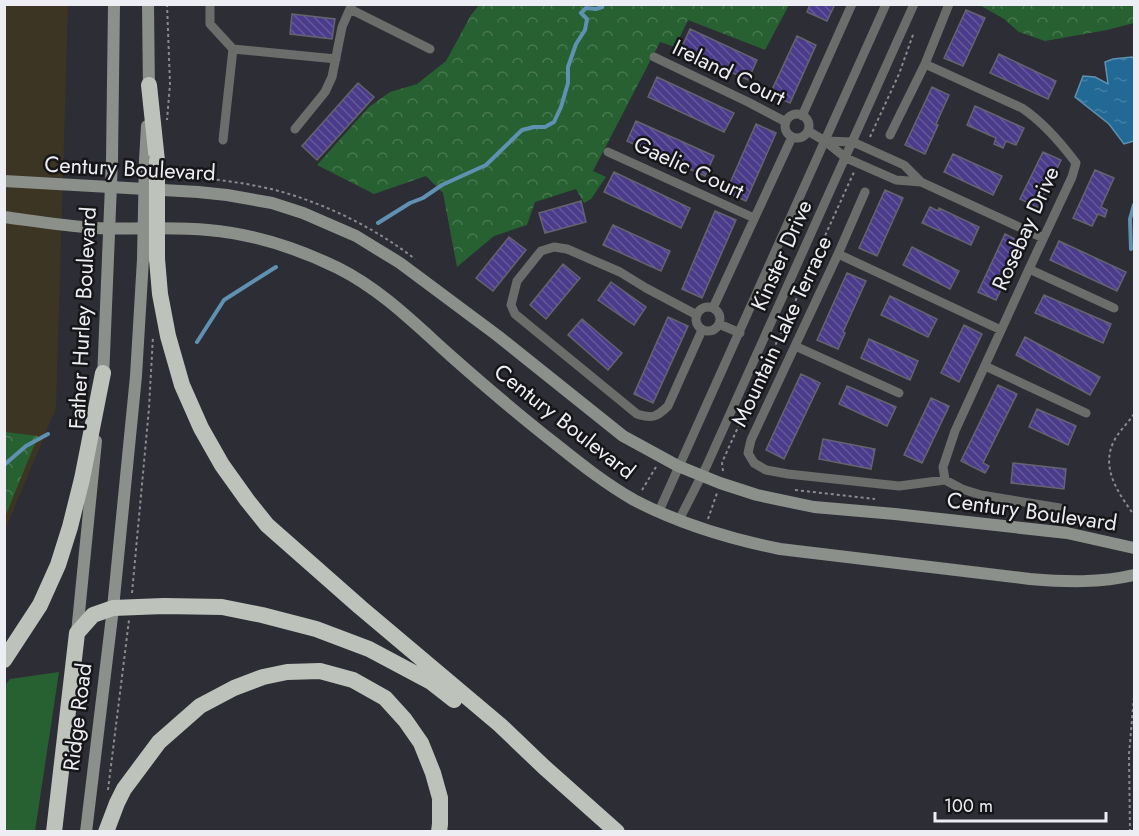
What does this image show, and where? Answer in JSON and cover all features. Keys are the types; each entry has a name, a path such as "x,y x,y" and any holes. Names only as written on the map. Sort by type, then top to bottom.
{"highway":[{"path":"149,85 154,166 150,259 182,385 206,438 222,465 267,525 500,725 617,831"},
{"path":"4,660 40,605 58,565 82,479 103,373"},
{"path":"77,633 93,615 112,608 164,606 222,607 316,628 369,649 431,682 544,767"},
{"name":"Ridge Road","path":"54,831 77,633"},
{"path":"106,831 124,789 159,742 200,706 234,688 263,677 287,672 320,671 353,680 385,698 405,720 421,743 433,773 440,798 439,831"}],"street":[{"name":"Father Hurley Boulevard","path":"77,633 103,373 112,160 114,4"},
{"path":"148,4 149,85"},
{"path":"210,4 210,24 233,49 336,59"},
{"path":"802,116 852,4"},
{"name":"Kinster Drive","path":"659,511 886,4"},
{"name":"Kinster Drive","path":"679,520 704,470 914,4"},
{"path":"890,135 925,64 949,4"},
{"path":"295,129 325,92 332,77 342,27 351,7 430,49"},
{"path":"223,140 233,49"},
{"name":"Ireland Court","path":"654,57 786,122"},
{"name":"Rosebay Drive","path":"925,64 1022,108 1034,116 1076,163 1072,177 948,449 943,467 945,480"},
{"path":"796,114 802,116 808,121 808,131 801,138 792,137 786,130 786,122 796,114"},
{"path":"808,131 846,158 896,180 921,182 1043,238"},
{"path":"713,308 792,137"},
{"path":"825,141 853,142 904,165 921,182"},
{"name":"Gaelic Court","path":"608,152 754,218"},
{"name":"Century Boulevard","path":"4,181 227,195 272,203 303,213 356,236 400,263 498,336 623,436 678,466 704,470 757,495 814,507 1067,533 1134,548"},
{"name":"Mountain Lake Terrace","path":"865,192 751,440 748,453 754,463 766,470 788,474 899,486 945,480"},
{"name":"Century Boulevard","path":"4,217 94,228 220,231 266,240 321,260 358,280 390,302 485,386 593,474 635,500 704,530 780,549 1030,579 1065,582 1116,579 1134,575"},
{"path":"697,315 620,272 567,249 554,247 541,251 524,271 517,281 511,305 515,314 540,335 637,414 648,417 659,415 668,406 702,330"},
{"path":"838,254 1001,330"},
{"path":"112,608 150,259"},
{"path":"1029,268 1114,308"},
{"path":"713,308 719,314 719,324 712,331 702,330 697,322 697,315 702,309 713,308"},
{"path":"719,324 740,333"},
{"path":"795,346 899,393"},
{"path":"985,366 1086,413"},
{"path":"945,480 981,495 1060,508"},
{"name":"Ridge Road","path":"86,831 112,608"}],"path":[{"path":"167,4 170,84 167,124"},
{"path":"864,147 872,135 890,94 914,32"},
{"path":"704,530 723,478 724,458 855,171 857,162"},
{"path":"154,166 278,191 339,212 389,240 418,261"},
{"path":"82,174 105,173"},
{"path":"132,600 149,408 153,328"},
{"path":"1134,414 1115,439 1109,455 1111,474 1118,493 1134,515"},
{"path":"635,500 660,457"},
{"path":"704,470 722,467"},
{"path":"791,489 882,500"},
{"path":"107,798 130,616"},
{"path":"1130,831 1129,754 1134,697"}],"shaded area":[{"path":"5,5 68,5 56,408 5,530"}],"green space":[{"path":"479,5 789,5 765,50 688,20 675,47 660,42 593,171 606,177 591,199 584,203 576,189 535,202 527,225 494,236 457,267 443,193 426,176 374,194 317,165 369,107 390,92 417,84 446,61 471,15"},
{"path":"980,5 1134,5 1134,23 1045,41 1019,32 1004,19"},
{"path":"4,432 38,436 5,517"},
{"path":"59,672 35,831 5,831 5,685 10,679"}],"water":[{"path":"1132,57 1134,59 1134,141 1124,144 1109,124 1075,97 1083,76 1095,77 1108,84 1105,62"}],"building":[{"path":"810,4 835,4 827,21 807,12"},
{"path":"966,10 985,18 963,66 944,58"},
{"path":"292,14 335,19 332,39 290,34"},
{"path":"690,29 757,60 748,80 681,49"},
{"path":"797,36 816,45 790,103 770,94"},
{"path":"999,54 1056,81 1048,99 990,73"},
{"path":"657,77 734,113 724,132 648,97"},
{"path":"358,83 374,97 317,160 302,146"},
{"path":"932,87 949,95 925,154 905,145"},
{"path":"975,106 1024,128 1016,145 1006,141 1003,148 994,144 996,138 967,125"},
{"path":"636,121 714,156 705,176 627,141"},
{"path":"756,124 776,133 746,201 726,192"},
{"path":"1043,152 1061,160 1038,208 1020,199"},
{"path":"953,154 1002,176 993,195 944,172"},
{"path":"1095,170 1114,178 1101,207 1107,210 1105,217 1098,214 1092,226 1073,218"},
{"path":"614,172 690,208 681,228 604,192"},
{"path":"885,190 903,198 877,256 859,248"},
{"path":"581,201 586,222 545,233 539,213"},
{"path":"930,207 938,211 939,208 979,227 971,245 922,223"},
{"path":"715,211 736,220 702,298 682,289"},
{"path":"613,225 670,251 661,271 603,245"},
{"path":"1005,234 1023,243 996,300 978,292"},
{"path":"509,237 526,250 493,291 476,278"},
{"path":"1059,241 1126,272 1117,291 1050,260"},
{"path":"912,247 959,271 950,289 903,265"},
{"path":"563,264 580,278 546,319 530,305"},
{"path":"847,273 866,281 843,332 845,333 838,349 817,340"},
{"path":"611,282 646,307 634,325 598,300"},
{"path":"1044,295 1111,324 1103,343 1035,313"},
{"path":"890,296 937,319 928,337 881,315"},
{"path":"668,317 688,326 653,403 634,394"},
{"path":"582,319 622,353 608,370 568,335"},
{"path":"964,325 982,334 959,382 941,373"},
{"path":"1025,337 1100,377 1090,395 1016,355"},
{"path":"869,339 918,361 910,380 861,358"},
{"path":"801,374 820,383 784,459 766,450"},
{"path":"998,385 1017,394 983,463 989,466 985,473 961,461"},
{"path":"847,386 896,407 887,426 839,404"},
{"path":"931,398 949,406 922,463 904,455"},
{"path":"1037,409 1076,426 1068,445 1029,427"},
{"path":"823,439 875,449 871,469 819,459"},
{"path":"1013,463 1066,469 1064,489 1011,483"}],"waterway":[{"path":"378,223 442,185 486,165 522,130 545,127 554,122 568,83 568,67 576,44 585,30 587,19 581,13 586,8 596,9 602,7 603,4"},
{"path":"1131,249 1130,219 1134,205"},
{"path":"197,342 224,300 276,267"},
{"path":"4,465 26,446 48,434"}]}
